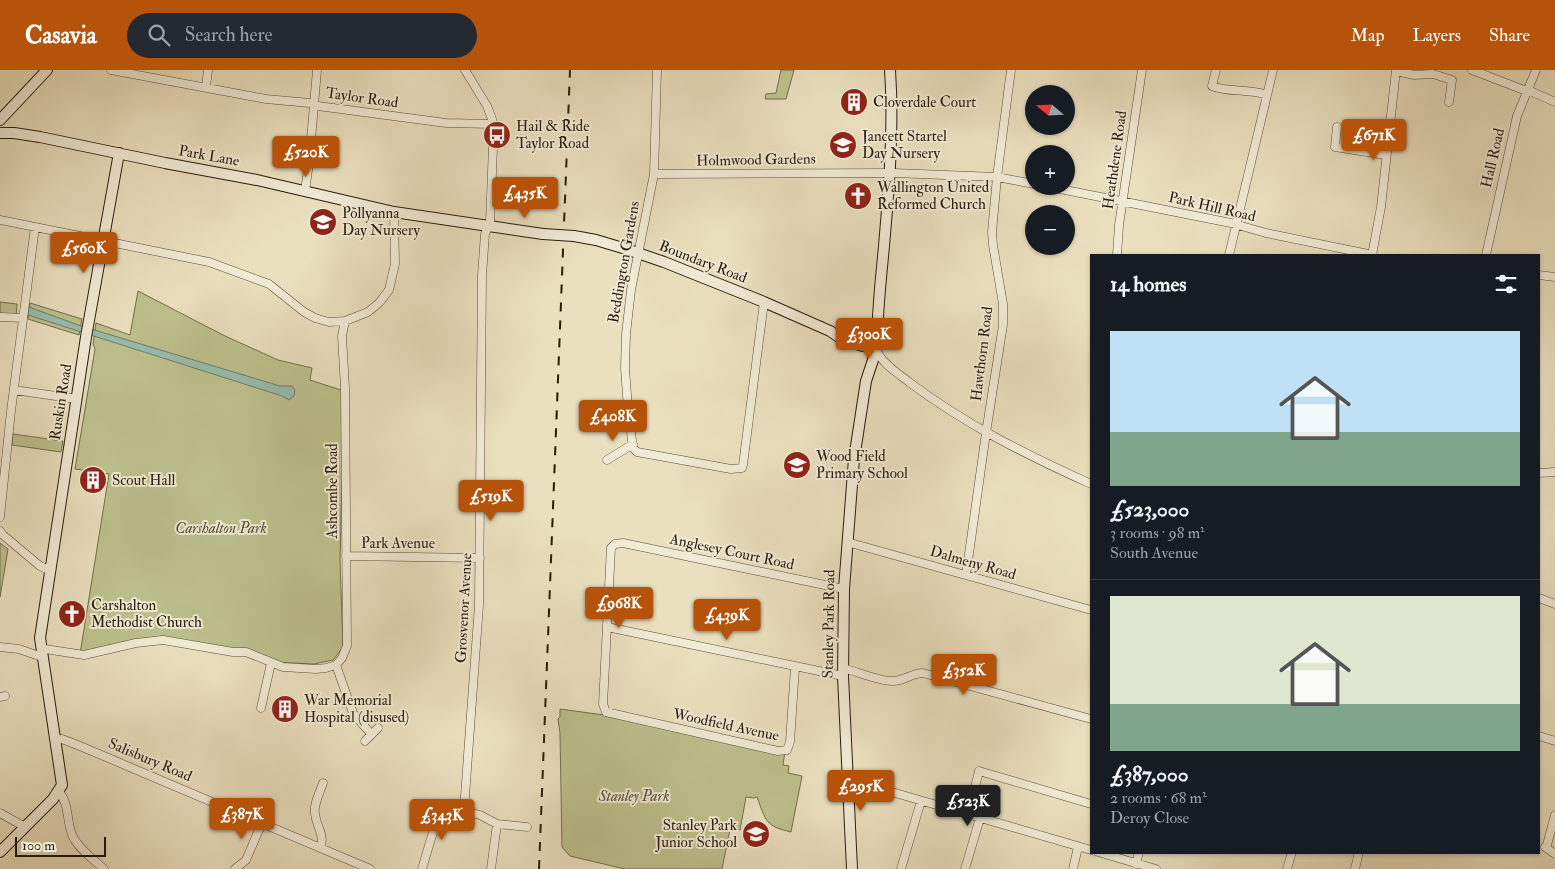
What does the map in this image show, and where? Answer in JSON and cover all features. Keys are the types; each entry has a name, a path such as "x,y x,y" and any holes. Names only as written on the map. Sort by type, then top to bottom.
{"main road":[{"path":"0,120 47,70"},
{"name":"Stanley Park Road","path":"852,869 843,672 844,589 854,458 866,381 865,374 879,300 892,118 890,70"},
{"name":"Park Lane","path":"0,133 30,136 257,180 394,212 560,236"},
{"name":"Ruskin Road","path":"59,792 62,786 62,779 40,638 102,240 106,231 119,153"},
{"name":"Boundary Road","path":"560,236 574,236 596,240 638,253 764,302 830,331 842,339 870,343"},
{"path":"0,852 59,792"}],"street":[{"name":"Taylor Road","path":"111,70 266,99 314,104 434,122 493,124"},
{"path":"206,87 208,70"},
{"path":"304,191 307,182 317,70"},
{"path":"465,70 487,106 493,124"},
{"name":"Beddington Gardens","path":"633,444 628,409 626,348 629,305 654,174 657,70"},
{"name":"Hawthorn Road","path":"966,575 1004,315 992,245 992,232 1011,70"},
{"name":"Heathdene Road","path":"1117,254 1142,70"},
{"path":"1216,70 1212,86 1226,89 1250,90 1267,96"},
{"path":"1229,254 1273,70"},
{"path":"1372,254 1381,207 1396,70 1414,75 1433,74 1452,80 1449,102"},
{"path":"1472,70 1555,102"},
{"name":"Hall Road","path":"1486,254 1517,116 1536,70"},
{"name":"Grosvenor Avenue","path":"464,810 479,605 482,275 485,234 490,222 492,195 493,124"},
{"path":"1338,127 1335,146 1386,155"},
{"path":"889,173 997,177 1025,182"},
{"name":"Holmwood Gardens","path":"654,174 889,173"},
{"name":"Park Hill Road","path":"1075,192 1367,254"},
{"path":"0,220 209,262 269,284 304,312 329,322 355,319 379,303 389,290 396,251 394,212"},
{"path":"0,518 4,446 14,390 35,226"},
{"path":"1540,275 1555,277"},
{"path":"607,460 633,444 635,451 640,453 732,469 742,468 764,302"},
{"path":"0,317 23,318"},
{"name":"Ashcombe Road","path":"336,665 342,658 346,646 345,388 342,336 345,321"},
{"path":"329,322 342,336"},
{"path":"870,343 886,363 935,402 1017,450 1090,484"},
{"path":"14,390 77,400"},
{"path":"1540,473 1555,472"},
{"path":"0,531 40,566 51,571"},
{"name":"Anglesey Court Road","path":"607,627 610,550 615,544 623,542 844,589"},
{"name":"Dalmeny Road","path":"847,542 1090,610"},
{"name":"Park Avenue","path":"346,556 480,558"},
{"path":"1540,598 1555,604"},
{"path":"607,627 795,667 843,672 890,681 923,673 1090,719"},
{"name":"Woodfield Avenue","path":"607,627 603,704 606,712 778,751 787,750 790,742 795,667"},
{"path":"0,647 42,653 84,655 163,640 233,652 246,652 271,663 294,668 316,669 336,665 353,712 368,738 378,728"},
{"path":"261,708 271,663"},
{"path":"1540,736 1555,741"},
{"name":"Salisbury Road","path":"56,740 66,740 370,869"},
{"path":"968,815 979,771 1090,804"},
{"path":"848,782 868,785 1090,850"},
{"path":"321,848 322,834 314,810 323,783"},
{"path":"59,792 65,799 71,832 76,843 104,869"},
{"path":"901,869 921,801"},
{"path":"422,869 441,805 480,815 498,824 527,826"},
{"path":"0,813 25,827"},
{"path":"1542,847 1547,845 1555,816"},
{"path":"965,869 980,818"},
{"path":"235,869 246,860 262,823"},
{"path":"491,869 498,824"},
{"path":"1073,869 1078,847"},
{"path":"1542,847 1555,854"},
{"path":"1104,854 1156,869"},
{"path":"1136,864 1138,854"},
{"path":"1287,869 1291,854"},
{"path":"1355,869 1359,854"}],"green space":[{"path":"781,70 794,70 786,99 765,99 766,94 776,93"},
{"name":"Carshalton Park","path":"138,291 225,336 278,360 312,368 310,380 344,391 340,561 343,647 333,660 314,664 272,662 254,653 173,640 80,654 109,474 75,469 95,349 93,344 96,323 130,335"},
{"path":"0,302 17,304 16,317 0,317"},
{"path":"30,303 82,319 79,335 28,319"},
{"path":"13,434 63,441 61,452 12,445"},
{"path":"0,543 8,549 0,597"},
{"name":"Stanley Park","path":"560,709 604,715 785,751 783,765 789,766 788,773 802,776 791,832 771,825 762,812 757,797 746,797 740,830 730,829 722,869 625,869 570,856 562,847 560,733 558,719 560,717"}],"shaded area":[{"path":"29,307 81,326 280,386 292,386 295,390 294,396 289,400 282,396 28,315"}],"railway":[{"path":"539,869 570,70"}],"place":[{"name":"Cloverdale Court","path":"854,102"},
{"name":"Hail & Ride Taylor Road","path":"497,135"},
{"name":"Jancett Startel Day Nursery","path":"843,145"},
{"name":"Wallington United Reformed Church","path":"858,196"},
{"name":"Pollyanna Day Nursery","path":"323,222"},
{"name":"Wood Field Primary School","path":"797,465"},
{"name":"Scout Hall","path":"93,480"},
{"name":"Carshalton Methodist Church","path":"72,614"},
{"name":"War Memorial Hospital (disused)","path":"285,709"},
{"name":"Stanley Park Junior School","path":"756,834"}]}
